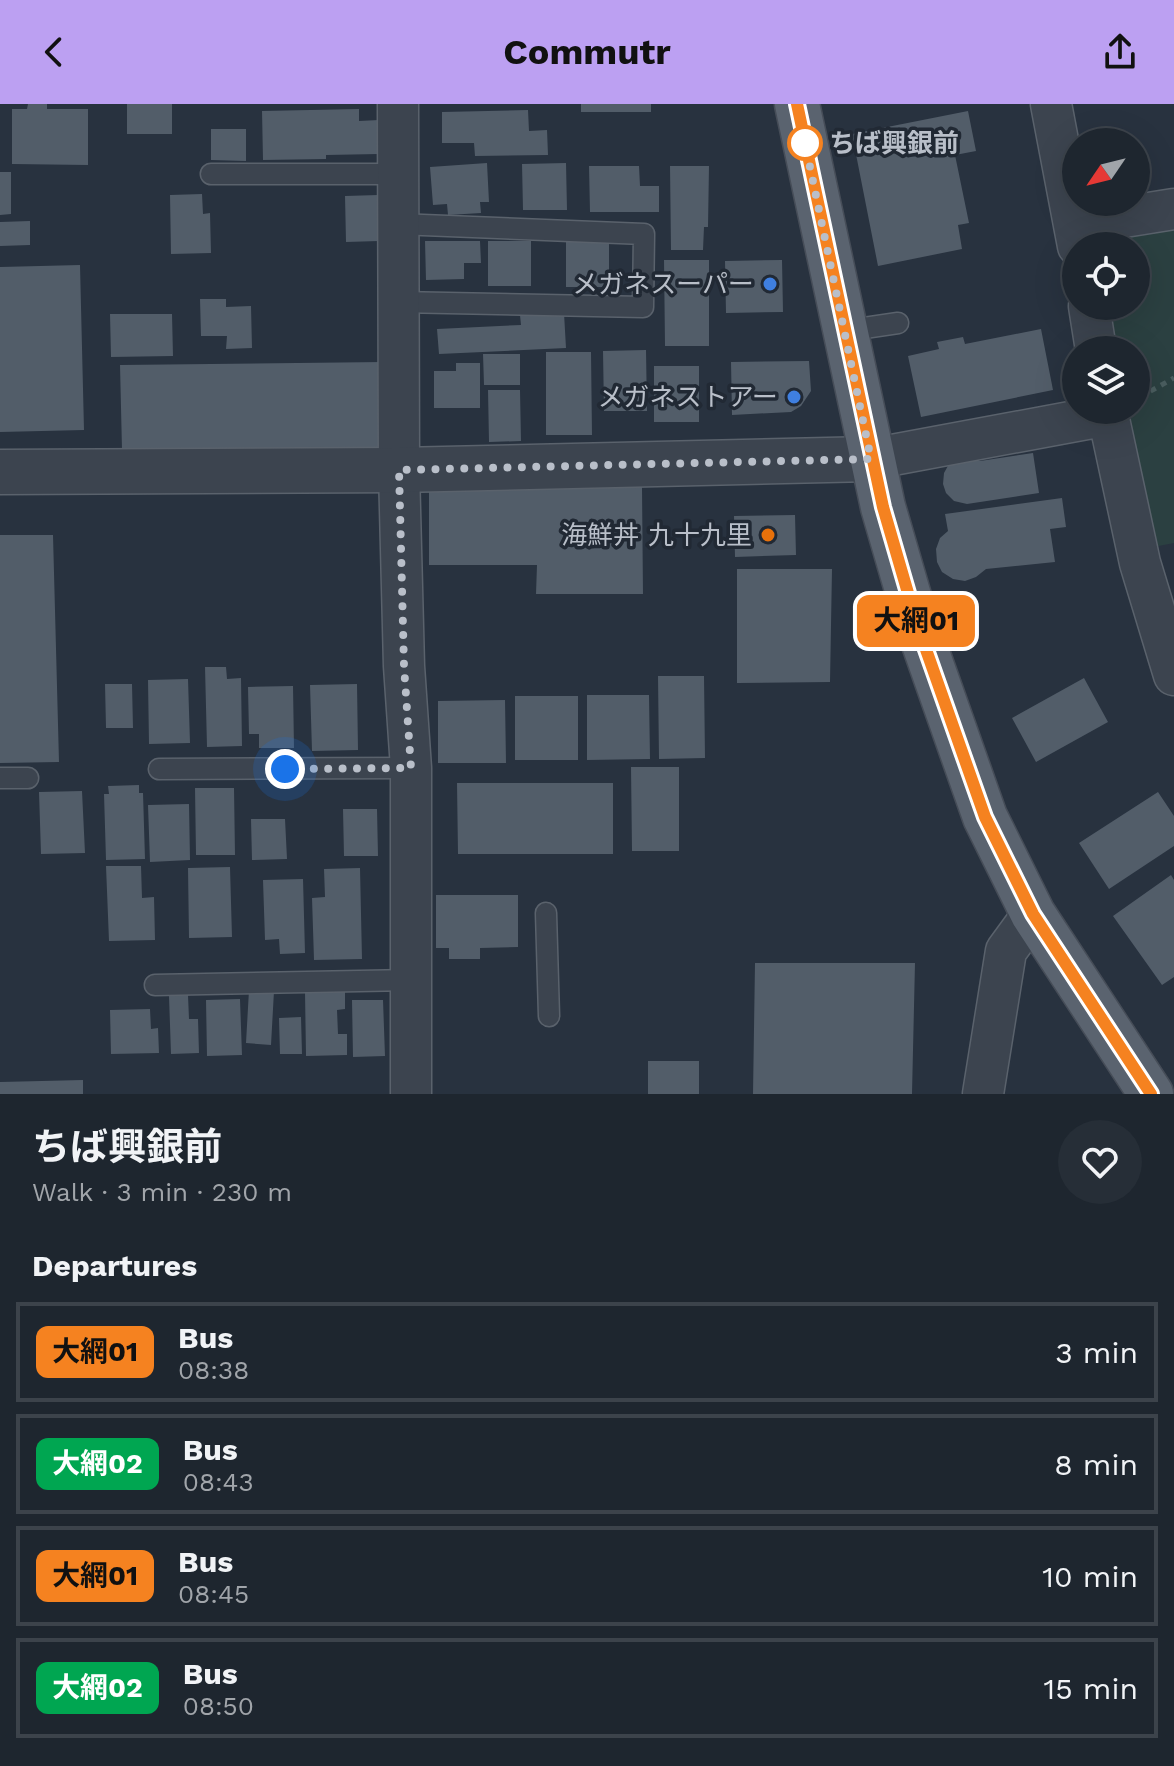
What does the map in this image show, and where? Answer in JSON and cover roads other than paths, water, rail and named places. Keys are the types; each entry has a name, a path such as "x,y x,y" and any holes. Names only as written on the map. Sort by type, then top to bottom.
{"main road":[{"path":"797,104 871,459 917,624 985,817 1033,914 1151,1094"}],"street":[{"path":"398,104 399,470 404,666 411,768 411,1094"},
{"path":"1051,104 1075,232"},
{"path":"1091,232 1174,209"},
{"path":"0,472 399,470 871,459 1062,419"},
{"path":"1121,424 1157,561 1174,675"},
{"path":"983,1094 1006,951 1033,914"}],"lane":[{"path":"211,174 399,174"},
{"path":"398,224 644,234 643,307 398,302"},
{"path":"844,331 898,323"},
{"path":"159,769 411,768"},
{"path":"0,778 28,778"},
{"path":"546,913 549,1016"},
{"path":"155,985 412,980"}],"place":[{"name":"ちば興銀前","path":"805,143"},
{"name":"メガネスーパー","path":"770,284"},
{"name":"メガネストアー","path":"794,397"},
{"name":"海鮮丼 九十九里","path":"768,535"}]}
